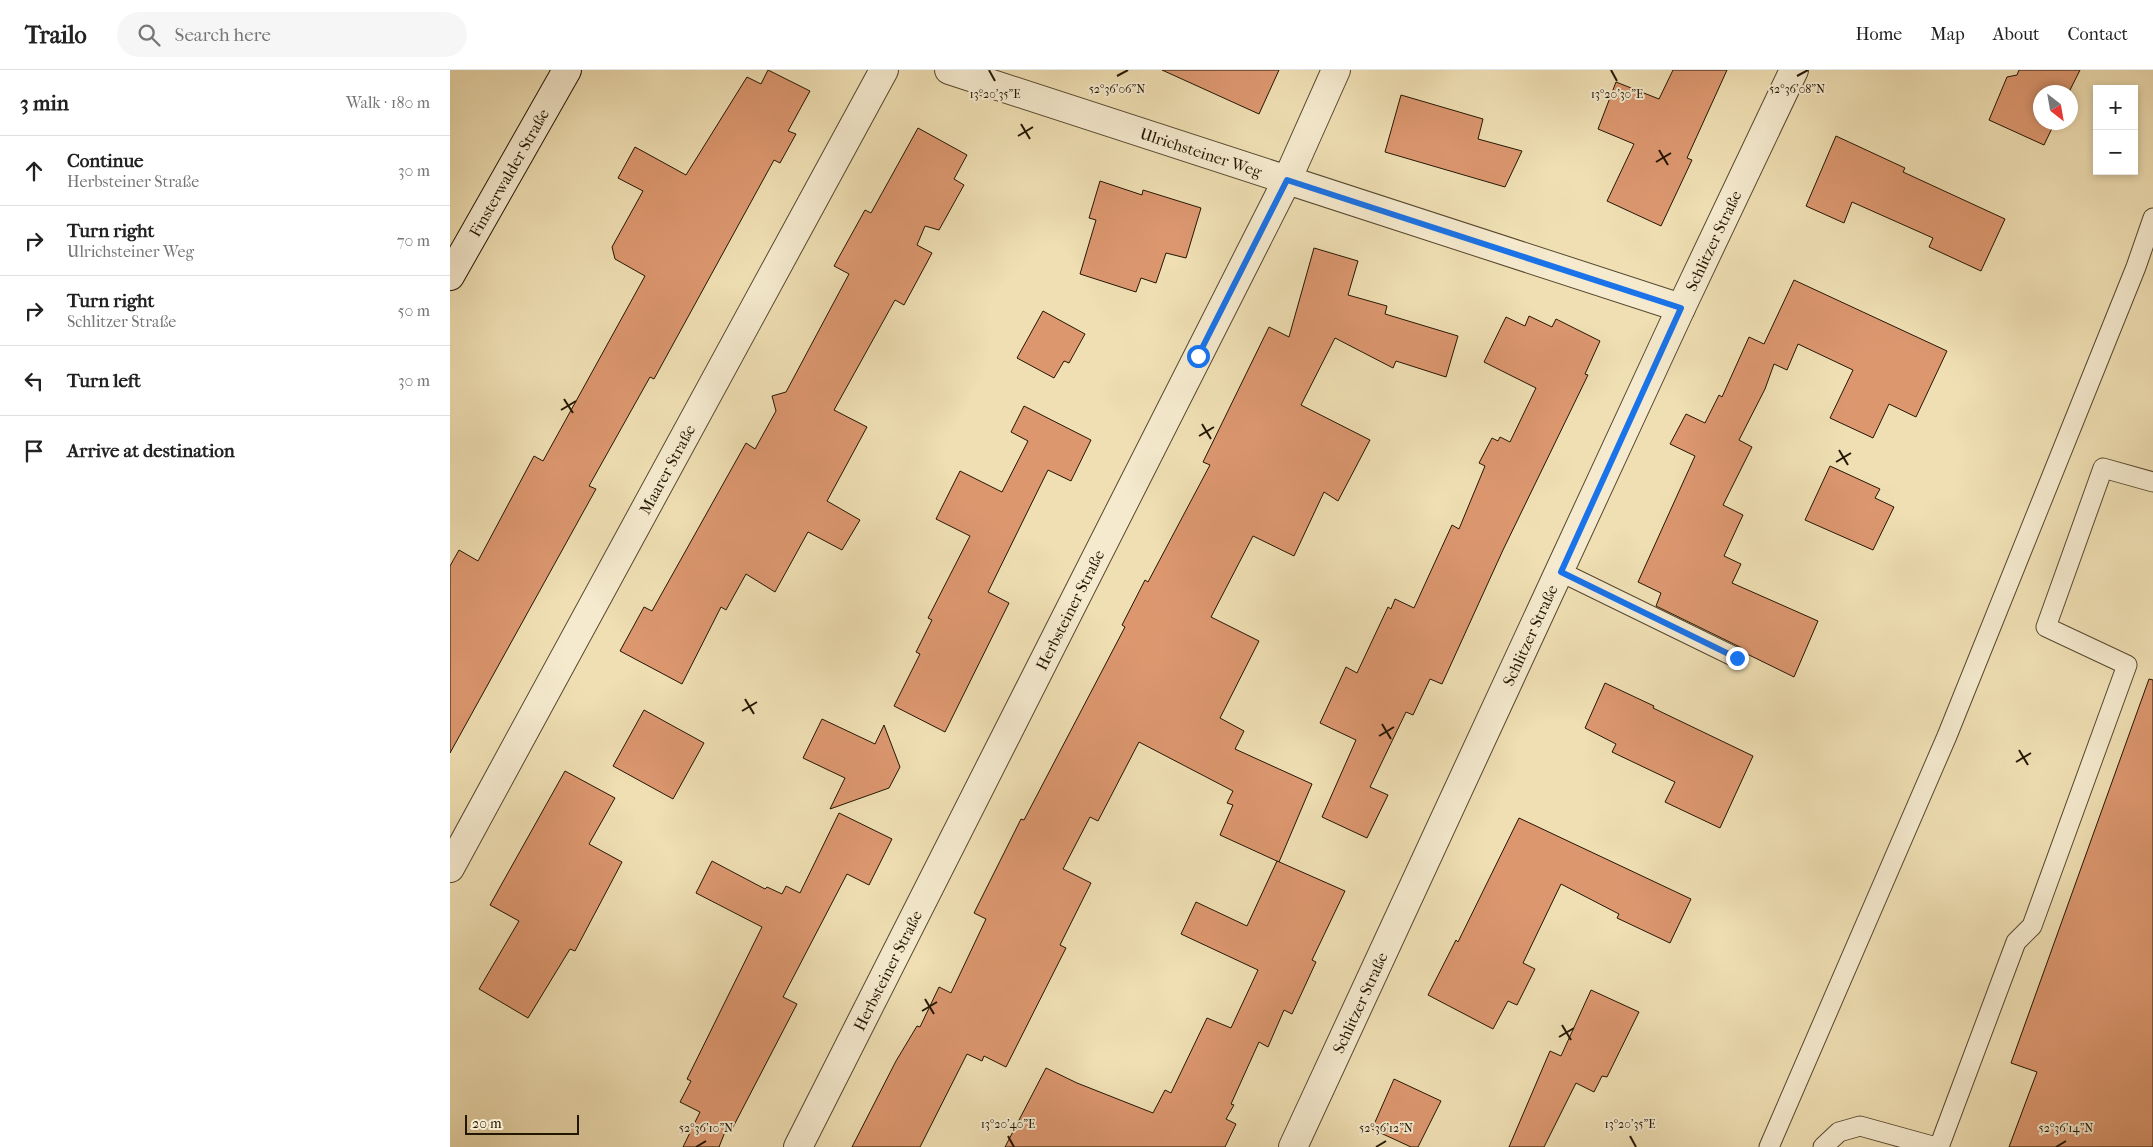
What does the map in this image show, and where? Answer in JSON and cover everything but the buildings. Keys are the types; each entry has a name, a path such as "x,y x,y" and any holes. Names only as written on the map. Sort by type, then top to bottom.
{"street":[{"name":"Finsterwalder Straße","path":"450,276 567,70"},
{"name":"Maarer Straße","path":"450,868 884,70"},
{"name":"Ulrichsteiner Weg","path":"949,70 1681,308"},
{"name":"Herbsteiner Straße","path":"798,1147 1287,180 1336,70"},
{"name":"Schlitzer Straße","path":"1293,1147 1561,572 1681,308 1794,70"}],"lane":[{"path":"1769,1147 1947,736 2136,267 2153,218"},
{"path":"1823,1147 1840,1132 1860,1126 1938,1147 2016,942 2032,926 2127,665 2046,627 2103,468 2153,482"},
{"path":"1561,572 1737,658"}],"route":[{"path":"1198,356 1287,180 1681,308 1561,572 1737,658"}]}
